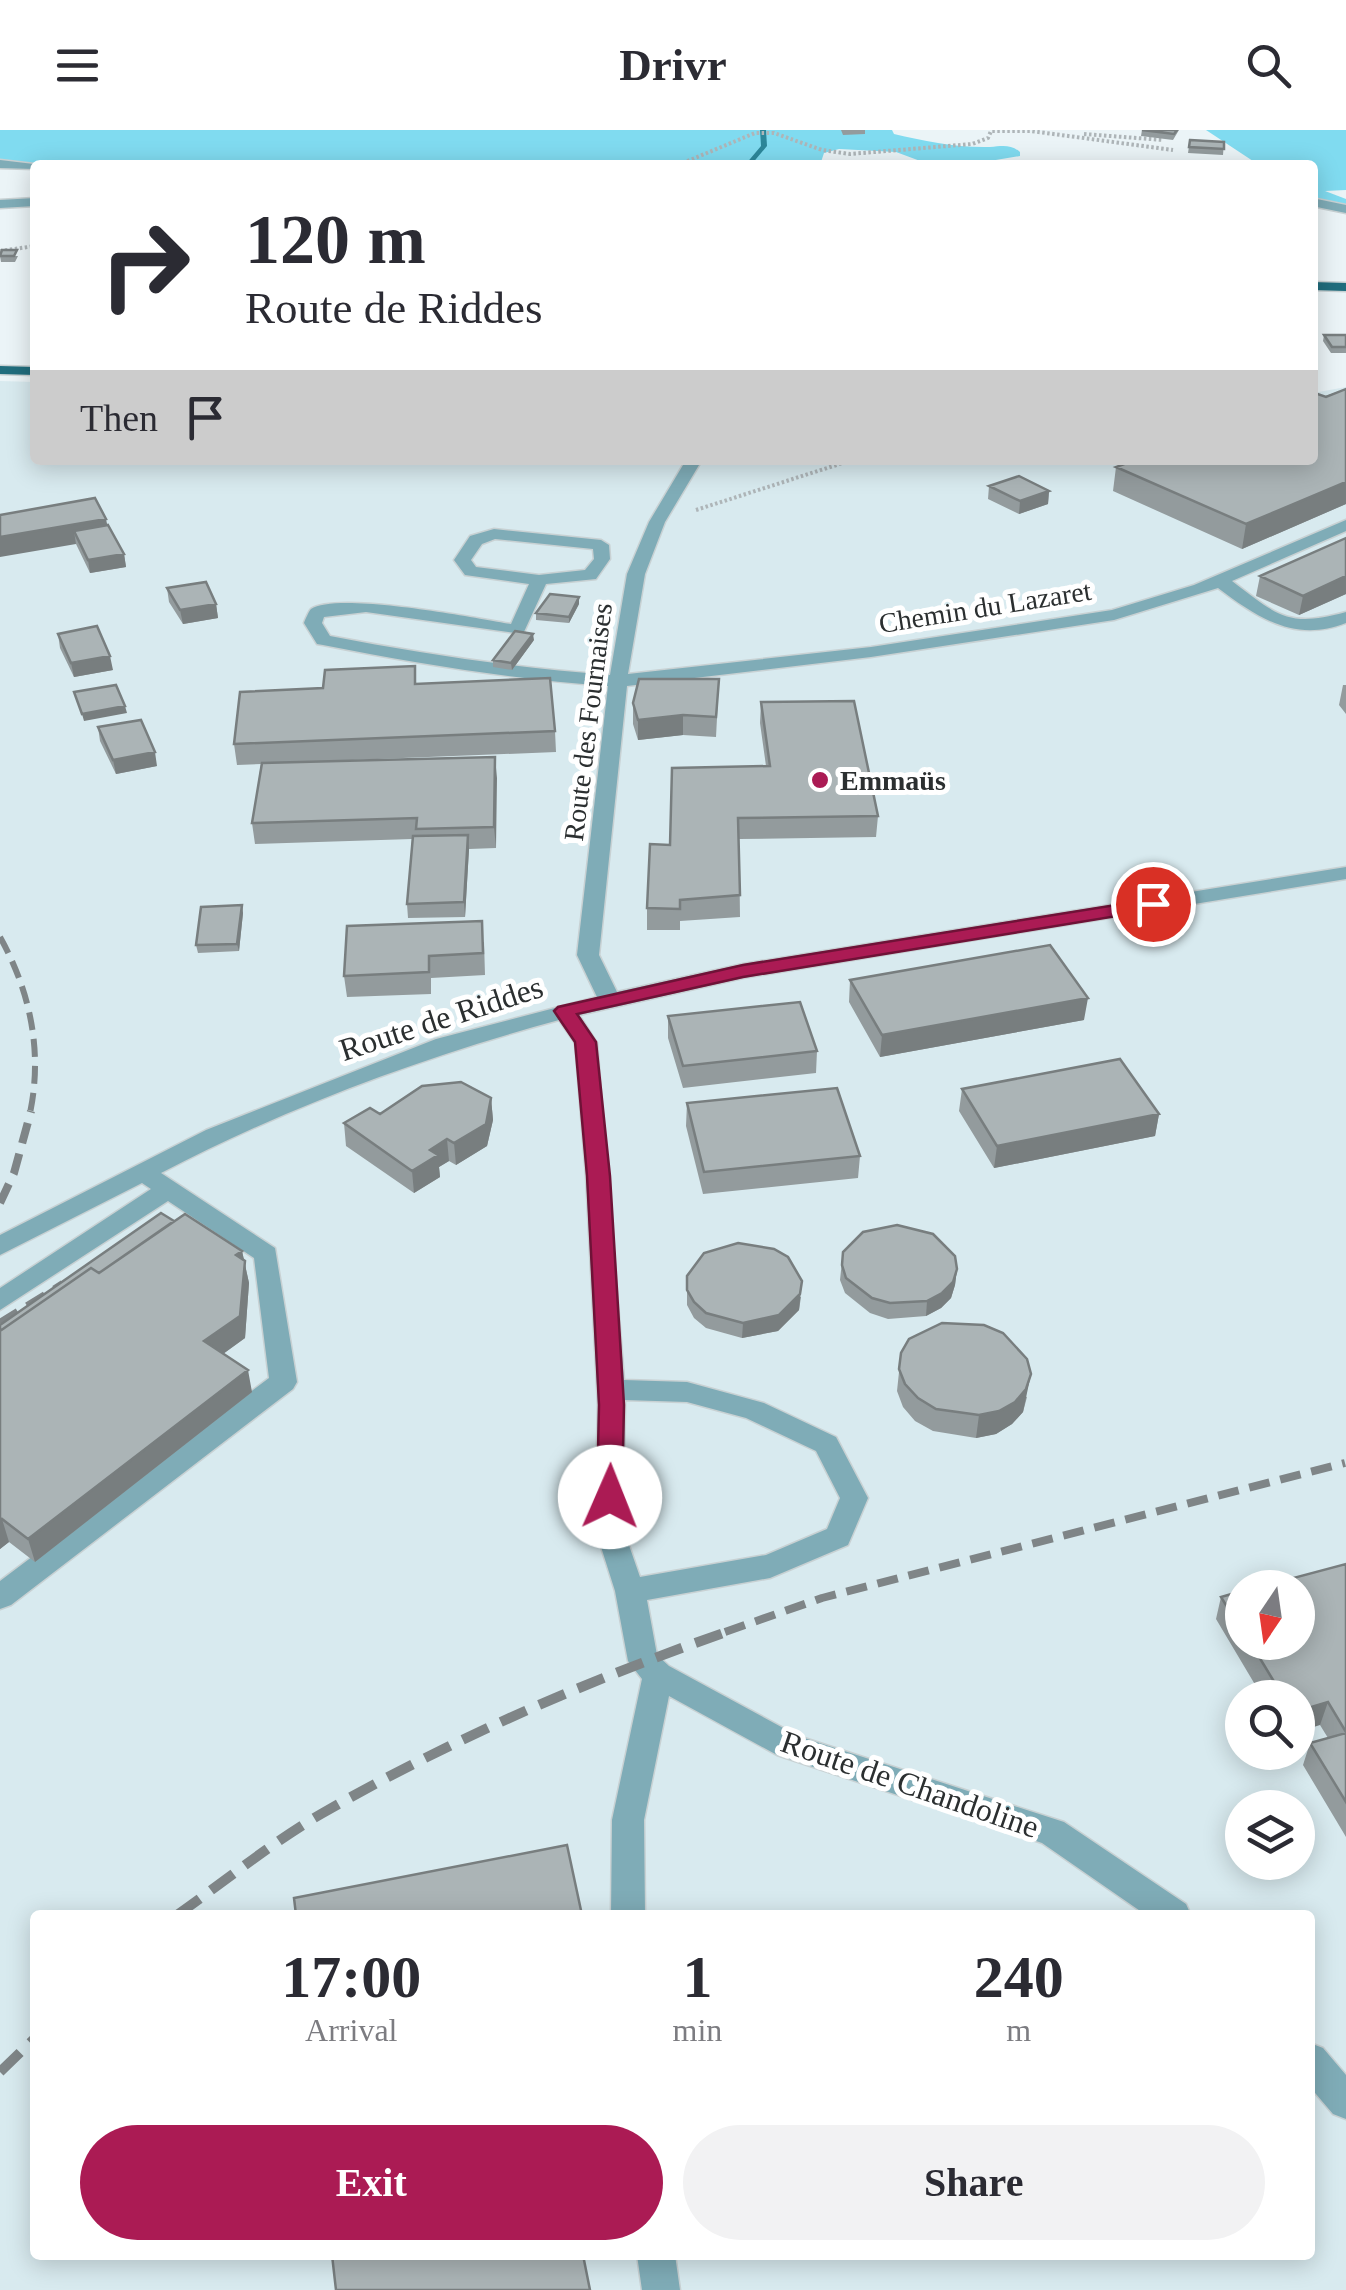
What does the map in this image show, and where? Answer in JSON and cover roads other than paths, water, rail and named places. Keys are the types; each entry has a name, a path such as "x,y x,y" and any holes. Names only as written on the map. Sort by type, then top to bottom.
{"main road":[{"path":"1318,286 1346,286"},
{"path":"0,370 30,371"}],"street":[{"path":"0,164 30,165"},
{"path":"0,204 30,202"},
{"path":"1318,203 1346,209"},
{"name":"Route des Fournaises","path":"610,1000 588,955 618,681 636,574 657,522 691,465"},
{"name":"Chemin du Lazaret","path":"540,580 517,630 366,607 317,614 314,623 323,640 360,648 545,676 618,681 1114,615 1220,581 1346,526"},
{"path":"494,534 600,544 602,558 590,575 540,580 471,572 462,560 476,540 494,534"},
{"path":"1220,581 1284,626 1311,627 1346,617"},
{"name":"Route de Riddes","path":"0,1246 215,1134 427,1051 565,1011 743,971 1346,873"},
{"path":"565,1011 586,1042 598,1176 611,1390 609,1528 630,1591 642,1662 658,1674 628,1820 628,1910"},
{"path":"0,1597 283,1382 266,1254 143,1172"},
{"path":"0,1300 168,1189"},
{"path":"611,1390 687,1392 754,1410 826,1444 854,1498 838,1537 770,1566 630,1591"},
{"name":"Route de Chandoline","path":"658,1674 788,1746 1052,1832 1167,1910"},
{"path":"1315,2066 1346,2102"},
{"path":"657,2260 661,2290"}],"waterway":[{"path":"752,160 764,146 763,130"}],"railway":[{"path":"0,937 19,979 31,1022 35,1067 30,1113"},
{"path":"0,1203 14,1173 31,1111"},
{"path":"0,1323 63,1284"},
{"path":"725,1632 822,1598 1345,1463"},
{"path":"184,1910 302,1825 420,1760 574,1690 732,1630"},
{"path":"0,2072 30,2043"}],"place":[{"name":"Emmaüs","path":"820,780"}]}
